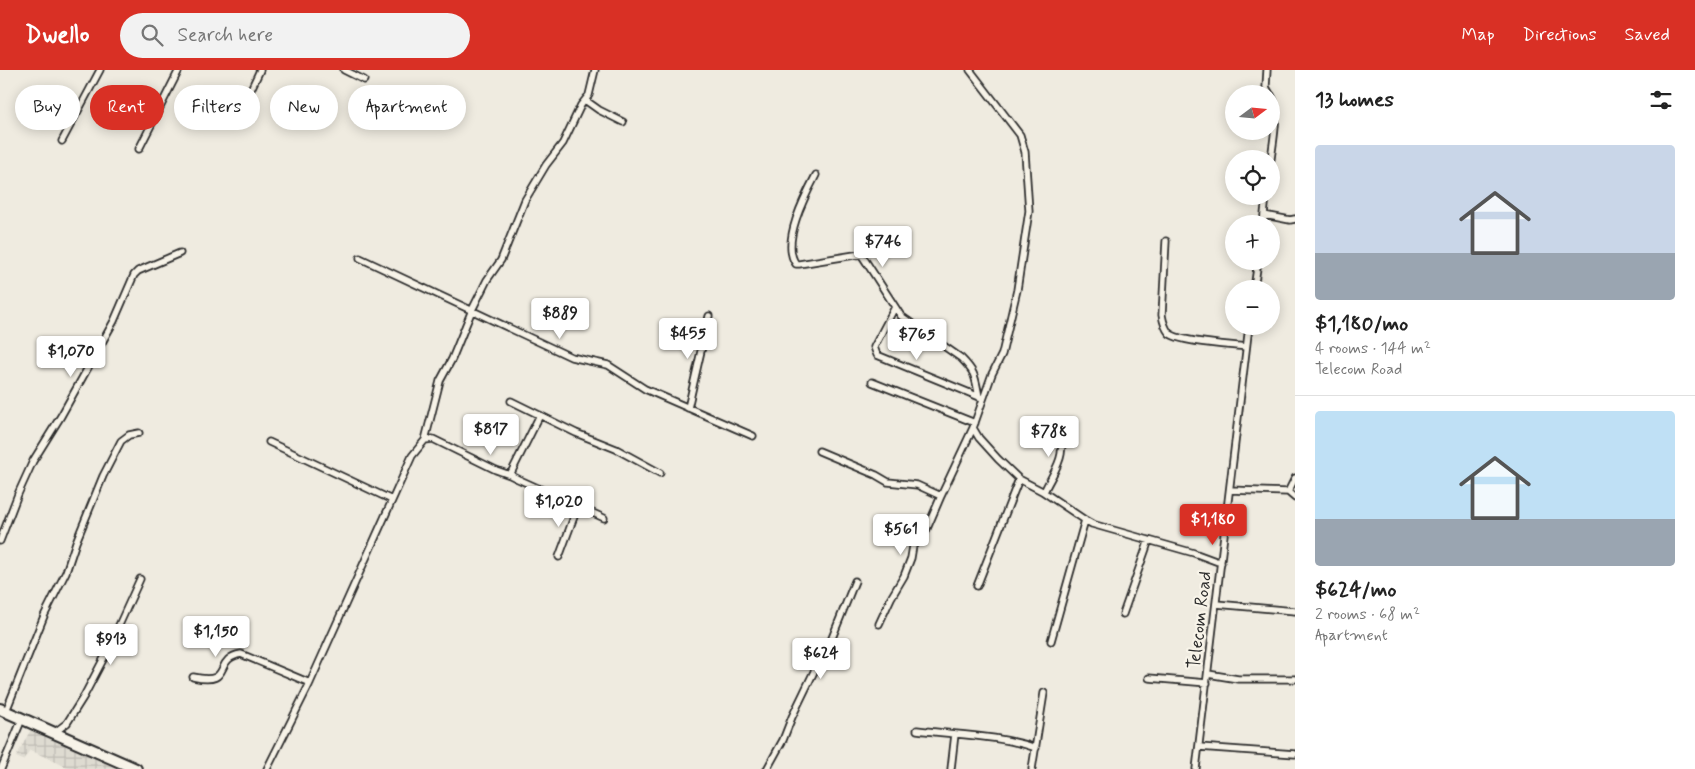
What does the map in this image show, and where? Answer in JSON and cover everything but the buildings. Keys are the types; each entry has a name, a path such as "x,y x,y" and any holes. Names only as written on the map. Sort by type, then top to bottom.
{"highway":[{"path":"3,710 136,769"}],"street":[{"path":"62,141 100,70"},
{"path":"139,149 179,70"},
{"path":"253,85 260,70"},
{"path":"344,70 364,80"},
{"path":"267,769 310,683 412,456 425,440 440,381 452,359 472,310 487,280 501,260 525,200 546,165 563,143 581,105 589,95 595,70"},
{"path":"879,624 904,576 911,558 913,546 926,531 974,426 981,398 1002,354 1017,290 1029,211 1025,152 1020,135 970,70"},
{"path":"1266,85 1267,70"},
{"path":"585,100 598,110 623,122"},
{"path":"816,174 798,212 792,239 792,251 796,264 861,254 901,316 961,358 976,375 981,398"},
{"path":"1264,215 1265,205"},
{"path":"1280,218 1295,219"},
{"path":"1166,241 1162,315 1164,325 1170,334 1184,339 1246,347"},
{"path":"0,541 33,461 61,416 114,321 134,275 138,271 180,253"},
{"path":"360,258 571,357 608,365 645,389 753,436"},
{"path":"894,307 874,347 878,356 981,398"},
{"path":"688,408 709,316"},
{"name":"Telecom Road","path":"1196,769 1248,335"},
{"path":"872,382 974,426 979,438 998,460 1019,479 1044,492 1092,524 1194,553 1221,563"},
{"path":"511,401 576,432 616,448 660,472"},
{"path":"510,475 540,415"},
{"path":"1044,492 1058,463 1061,444 1066,430"},
{"path":"3,710 44,616 66,572 103,476 121,441 130,435 139,433"},
{"path":"425,440 433,439 496,470 604,518"},
{"path":"269,442 392,500"},
{"path":"819,451 888,482 917,485 941,496"},
{"path":"1288,492 1295,478"},
{"path":"977,586 1019,479"},
{"path":"1230,490 1288,492 1295,498"},
{"path":"560,557 578,506"},
{"path":"1051,641 1085,520"},
{"path":"1123,614 1149,540"},
{"path":"54,733 67,723 84,696 106,656 140,578"},
{"path":"767,769 783,740 797,705 830,642 855,581"},
{"path":"1216,604 1295,610"},
{"path":"192,677 212,680 218,677 226,662 232,656 241,654 310,683"},
{"path":"1208,674 1238,679 1295,680"},
{"path":"1149,678 1207,683"},
{"path":"1032,769 1044,694"},
{"path":"1,769 22,719"},
{"path":"918,730 1015,742 1036,748"},
{"path":"951,769 955,734"},
{"path":"1199,747 1295,754"}],"shaded area":[{"path":"31,729 118,769 71,769 30,750 23,760 16,757"}]}
